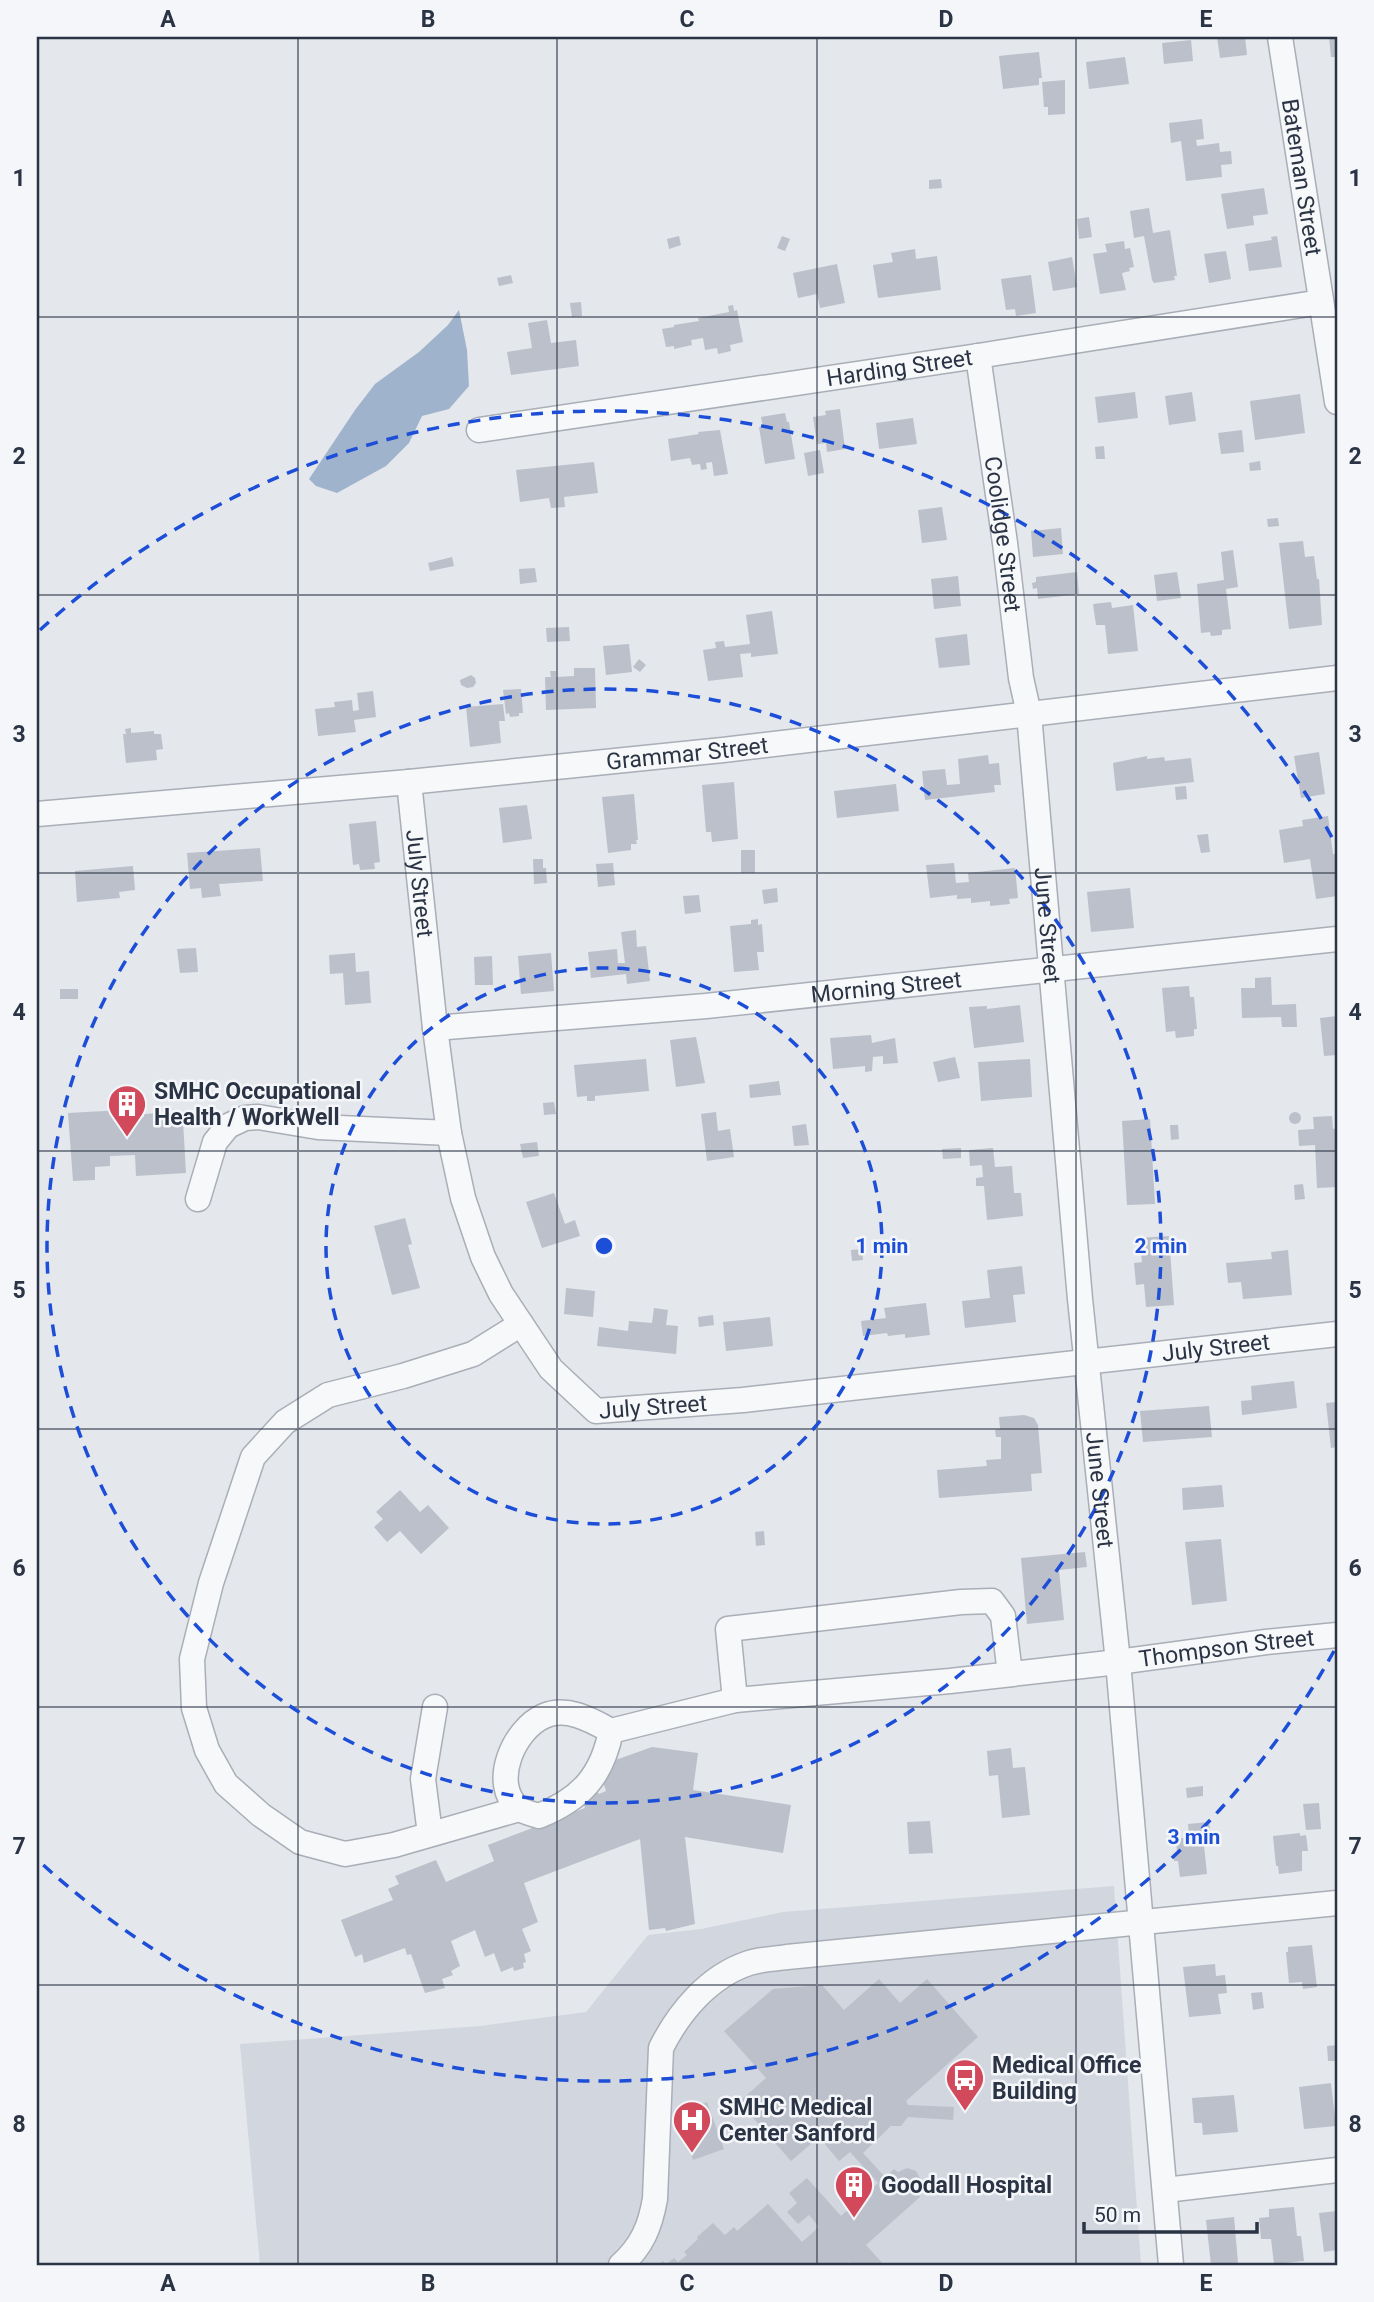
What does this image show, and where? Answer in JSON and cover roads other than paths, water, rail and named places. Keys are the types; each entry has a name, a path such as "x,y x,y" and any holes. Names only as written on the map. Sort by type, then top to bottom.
{"street":[{"name":"Bateman Street","path":"1280,37 1337,402"},
{"name":"Harding Street","path":"480,430 1321,302"},
{"name":"Coolidge Street","path":"978,356 1021,678 1030,714"},
{"name":"Grammar Street","path":"37,814 409,782 723,750 1337,678"},
{"name":"June Street","path":"1030,714 1050,970 1086,1363 1118,1662 1171,2265"},
{"name":"July Street","path":"409,782 435,1028 449,1133 463,1198 483,1257 501,1294 551,1369 596,1411 743,1400 1337,1334"},
{"name":"Morning Street","path":"435,1028 670,1009 1337,939"},
{"path":"198,1199 215,1142 228,1126 245,1118 258,1117 318,1127 449,1133"},
{"path":"519,1810 507,1793 506,1774 510,1753 524,1732 543,1716 557,1713 575,1714 611,1731 606,1754 587,1785 572,1800 539,1816 519,1810 394,1845 345,1854 300,1842 261,1815 226,1784 207,1750 194,1707 192,1659 212,1584 253,1457 285,1422 328,1395 403,1376 473,1354 521,1324"},
{"path":"735,1700 728,1629 961,1602 992,1601 1003,1616 1010,1674"},
{"name":"Thompson Street","path":"611,1731 735,1700 1010,1674 1337,1635"},
{"path":"429,1834 423,1779 435,1707"},
{"path":"621,2265 642,2242 655,2199 661,2049 671,2028 694,2000 729,1971 751,1962 787,1957 1337,1903"},
{"path":"1165,2190 1337,2170"}],"water":[{"path":"459,310 467,350 469,386 449,409 422,416 409,443 386,466 337,493 316,486 309,479 375,384 419,352 448,325"}],"place":[{"name":"SMHC Occupational Health / WorkWell","path":"127,1138"},
{"name":"Medical Office Building","path":"965,2112"},
{"name":"SMHC Medical Center Sanford","path":"692,2154"},
{"name":"Goodall Hospital","path":"854,2219"}]}
